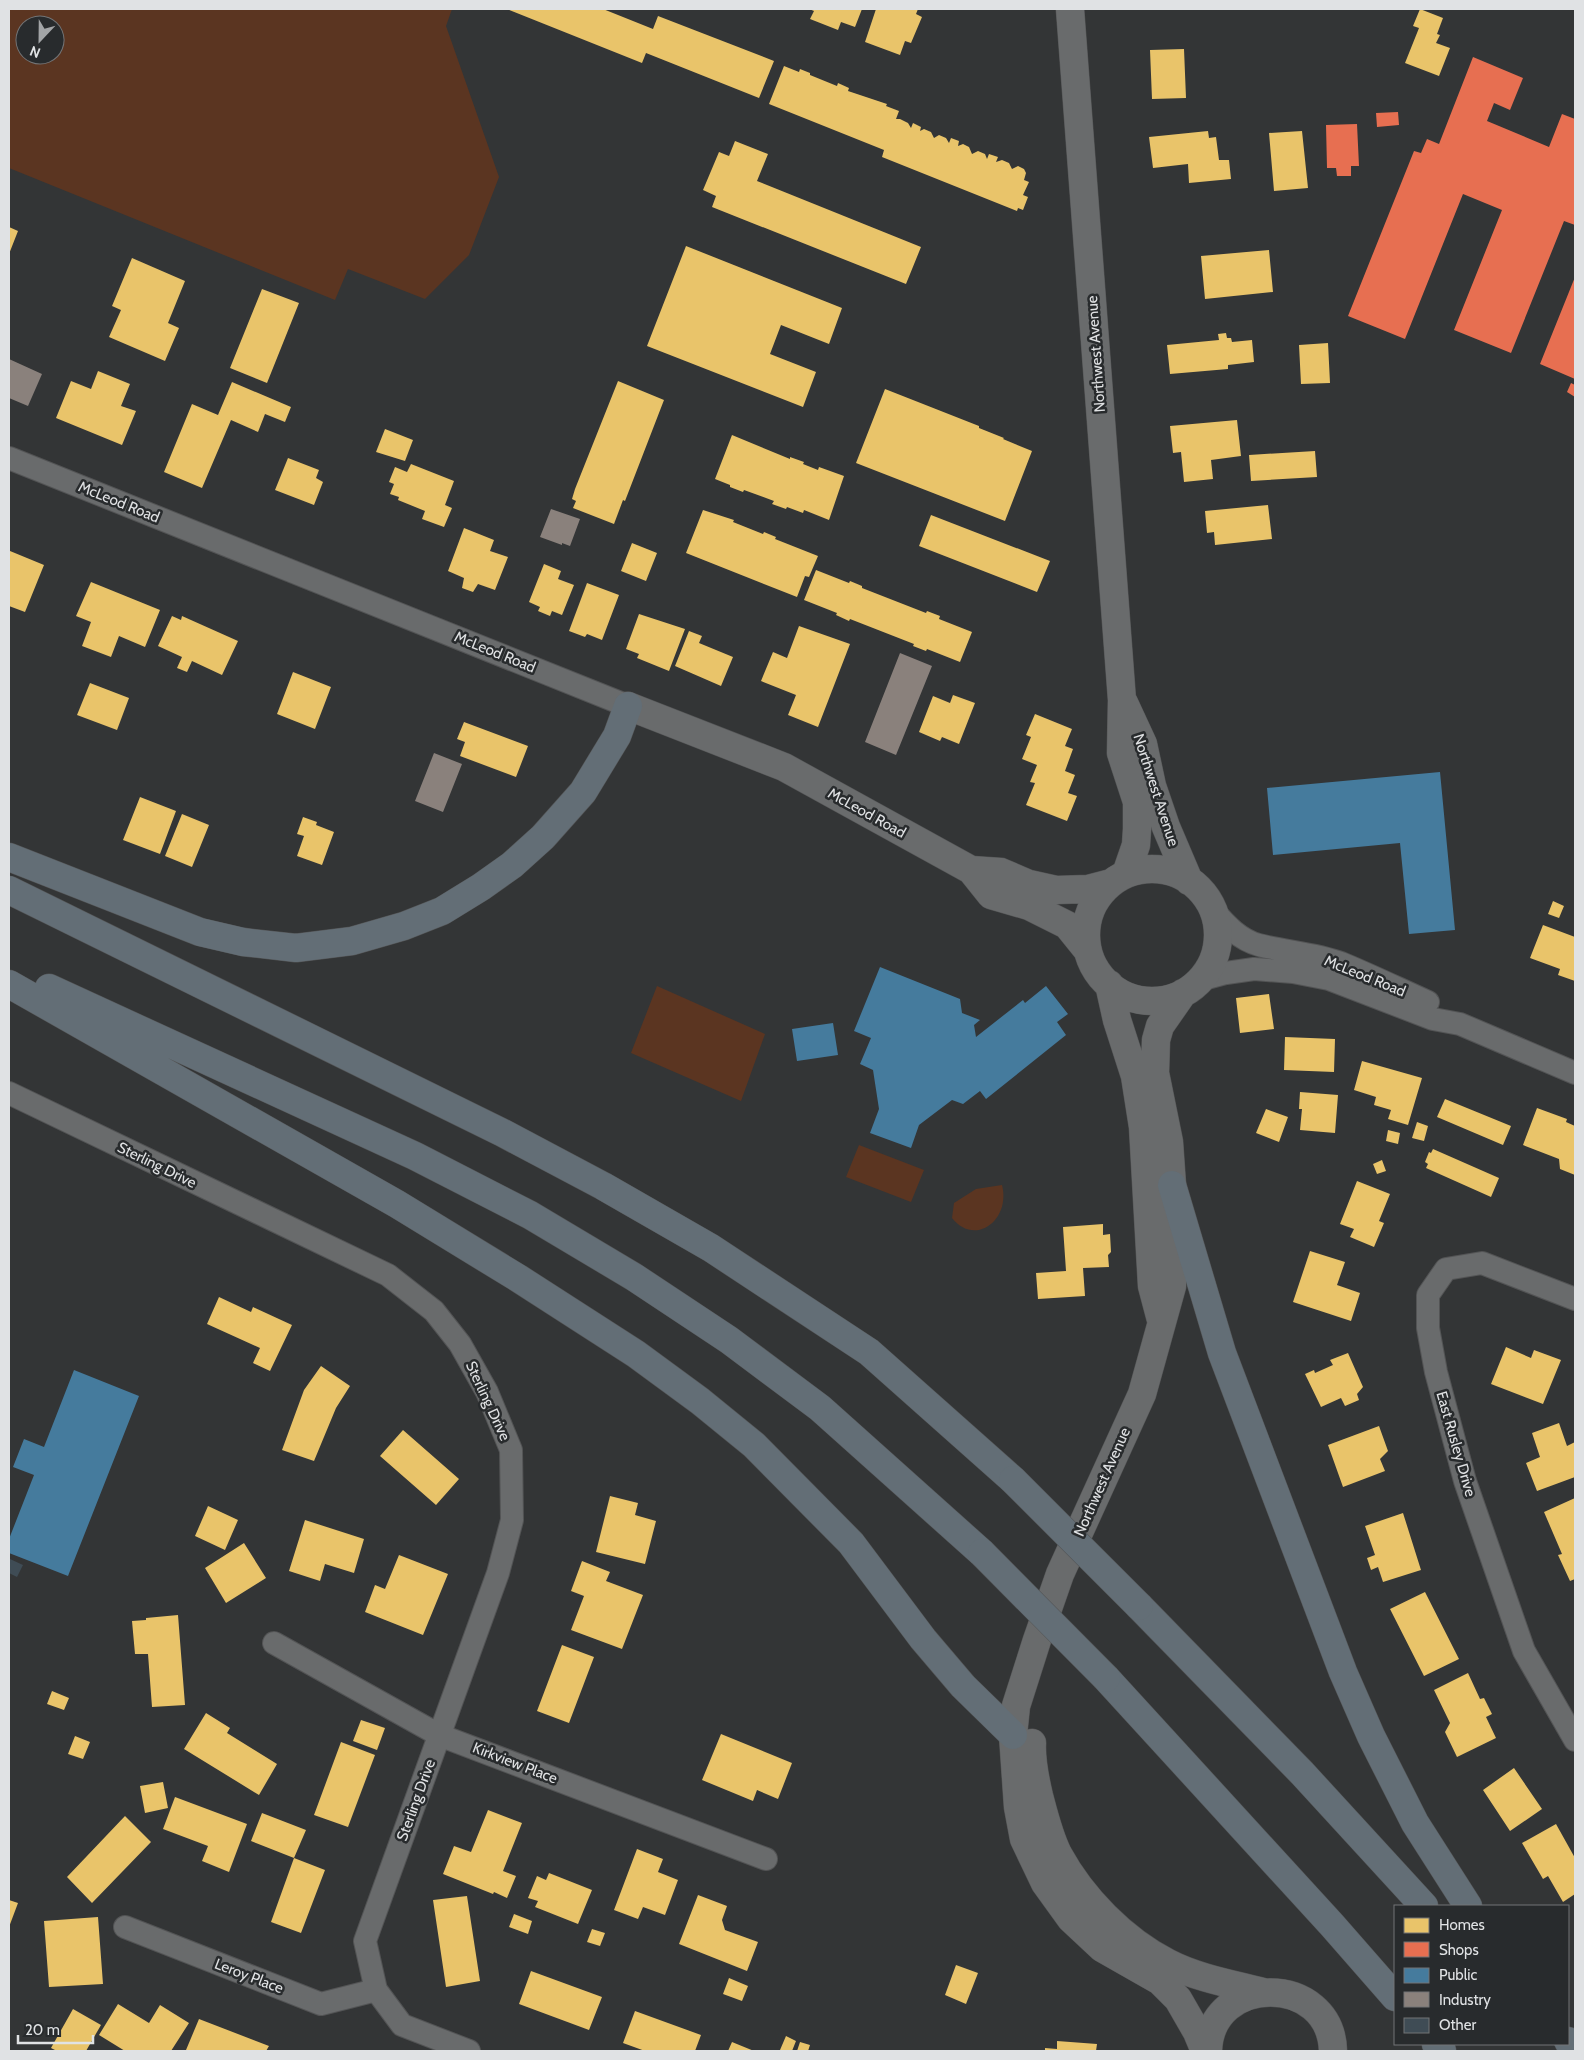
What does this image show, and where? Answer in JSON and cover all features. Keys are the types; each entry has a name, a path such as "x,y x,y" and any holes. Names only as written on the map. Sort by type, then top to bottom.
{"highway":[{"path":"9,857 200,932 243,942 296,948 352,941 404,926 442,910 481,887 512,865 542,837 583,792 614,742 628,706"},
{"path":"9,890 501,1132 603,1186 711,1248 869,1352 1013,1480 1302,1773 1423,1905"},
{"path":"9,969 415,1156 530,1215 626,1272 729,1340 820,1408 982,1553 1106,1678 1332,1925 1394,1996"},
{"path":"9,984 405,1209 518,1278 636,1354 700,1401 754,1445 851,1543 923,1639 963,1686 1013,1735"},
{"path":"1172,1185 1222,1353 1343,1672 1370,1736 1415,1823 1467,1905"}],"main road":[{"name":"Northwest Avenue","path":"1070,9 1122,700 1121,753 1137,802 1138,829 1136,845 1118,878"},
{"name":"Northwest Avenue","path":"1122,700 1143,744 1152,786 1166,827 1190,880"},
{"name":"McLeod Road","path":"628,706 784,767 971,870 992,895 1028,906 1067,925 1088,951"},
{"path":"1145,869 1173,872 1190,880 1198,888 1214,912 1217,926 1217,944 1211,964 1192,986 1172,998 1146,1000 1124,994 1109,984 1097,970 1088,951 1086,930 1091,910 1102,892 1118,878 1145,869"},
{"name":"McLeod Road","path":"971,870 1001,872 1028,884 1056,890 1088,889 1118,878"},
{"name":"Northwest Avenue","path":"1109,984 1135,1076 1143,1127 1152,1286 1161,1321"},
{"name":"Northwest Avenue","path":"1192,986 1160,1026 1156,1040 1155,1073 1169,1142 1172,1185 1172,1286 1142,1394 1060,1574 1016,1706 1013,1735 1018,1807 1024,1838 1045,1883 1071,1919 1102,1948 1160,1981 1178,1999 1194,2024 1207,2051"},
{"name":"Northwest Avenue","path":"1037,1640 1031,1747 1035,1780 1044,1818 1058,1853 1078,1885 1106,1916 1135,1943 1168,1963 1193,1974 1263,1992"},
{"path":"1207,2051 1213,2028 1225,2011 1242,1998 1263,1992 1285,1993 1296,1996 1310,2005 1327,2027 1333,2051"}],"street":[{"name":"McLeod Road","path":"9,458 628,706"},
{"name":"McLeod Road","path":"1214,912 1232,930 1257,945 1305,953 1340,963 1436,1005 1460,1024"},
{"name":"McLeod Road","path":"1192,986 1226,973 1254,969 1293,972 1328,979 1433,1019 1460,1024 1575,1073"},
{"name":"Sterling Drive","path":"9,1093 388,1276 434,1311 460,1344 488,1392 511,1450 512,1520 498,1573 365,1941 376,1990 402,2025 469,2051"},
{"name":"East Rusley Drive","path":"1575,1299 1482,1263 1446,1269 1428,1295 1428,1328 1436,1372 1472,1499 1524,1651 1575,1740"},
{"name":"Kirkview Place","path":"274,1643 440,1735 766,1859"},
{"name":"Leroy Place","path":"125,1928 321,2004 376,1990"}],"shaded area":[{"path":"9,9 452,9 446,26 499,177 469,255 425,299 348,269 335,300 9,168"},
{"path":"657,986 765,1034 741,1101 631,1053"},
{"path":"859,1145 924,1170 911,1202 846,1177"},
{"path":"1002,1185 1003,1198 1001,1209 989,1226 980,1230 971,1230 961,1226 952,1218 954,1203 976,1189"}],"building: Homes":[{"path":"507,9 603,9 653,29 658,16 774,61 759,98 646,53 642,63"},
{"path":"809,9 862,9 855,27 841,22 838,30 810,19 814,11"},
{"path":"876,9 918,9 916,14 922,17 911,43 905,41 900,55 865,42"},
{"path":"1420,9 1443,18 1437,34 1440,35 1436,43 1450,48 1439,76 1405,63 1419,28 1413,26"},
{"path":"1184,49 1186,98 1152,99 1150,50"},
{"path":"784,66 799,72 800,69 837,86 838,83 849,88 848,91 887,104 886,106 899,111 896,119 908,123 911,128 913,123 921,127 920,131 924,129 931,132 934,138 939,135 946,138 949,143 951,138 959,141 958,146 963,144 969,147 972,154 978,151 985,154 987,159 989,154 998,157 996,162 1002,160 1009,163 1012,169 1018,166 1024,169 1026,173 1024,180 1029,182 1023,195 1028,197 1023,210 1018,208 1017,211 882,157 884,150 769,104"},
{"path":"1208,131 1209,138 1216,137 1219,160 1229,160 1231,179 1189,183 1188,164 1153,168 1149,137"},
{"path":"1302,131 1308,188 1274,191 1269,133"},
{"path":"735,141 768,154 757,181 921,247 906,284 712,207 716,196 703,190 719,152 729,156"},
{"path":"9,227 18,231 9,254"},
{"path":"686,246 842,308 829,344 781,325 770,354 816,372 803,407 647,346"},
{"path":"1269,250 1273,292 1205,299 1201,256"},
{"path":"132,258 185,281 168,323 179,328 165,361 109,337 121,310 112,306"},
{"path":"262,289 299,303 267,383 230,368"},
{"path":"1226,333 1227,338 1231,338 1232,342 1252,340 1254,362 1228,365 1228,369 1170,374 1167,345 1219,340 1218,334"},
{"path":"1328,343 1330,383 1301,384 1299,345"},
{"path":"98,371 130,384 121,406 136,411 122,445 56,418 71,381 91,389"},
{"path":"618,381 664,400 625,501 623,500 614,524 573,508 576,501 572,499"},
{"path":"232,382 291,407 285,422 265,414 258,432 231,420 202,488 164,472 192,404 218,415"},
{"path":"885,389 979,426 979,428 1032,451 1005,521 856,463"},
{"path":"1237,420 1241,456 1211,460 1213,479 1184,482 1181,452 1173,453 1170,426"},
{"path":"385,429 413,440 405,461 376,452"},
{"path":"732,435 790,459 790,457 804,462 803,464 818,470 819,467 844,476 829,520 804,510 803,513 772,504 774,501 744,490 743,492 715,479"},
{"path":"1315,451 1317,477 1251,481 1249,455"},
{"path":"288,458 319,470 316,478 323,482 314,505 275,490"},
{"path":"411,464 454,481 445,505 452,508 444,527 422,519 425,511 398,500 399,497 390,494 394,484 389,482 395,467 407,472"},
{"path":"1268,505 1272,539 1215,545 1214,532 1207,533 1205,511"},
{"path":"703,510 734,520 733,522 763,534 764,532 776,537 775,539 818,556 809,577 805,576 797,597 686,553"},
{"path":"931,515 1050,561 1037,592 919,546"},
{"path":"464,528 494,540 490,551 508,557 495,590 478,584 473,592 462,588 464,578 448,571"},
{"path":"632,543 657,553 646,581 621,571"},
{"path":"10,551 44,565 25,612 9,606"},
{"path":"544,564 561,571 558,579 574,585 562,615 552,611 550,616 538,611 540,607 529,602"},
{"path":"816,570 849,583 850,581 862,586 862,588 926,613 927,611 940,616 939,619 972,632 960,662 927,649 926,651 913,646 914,644 850,619 849,621 836,615 837,613 804,600"},
{"path":"91,582 160,610 145,647 119,636 111,657 82,646 91,622 76,616"},
{"path":"587,583 619,595 602,640 587,634 585,637 569,631"},
{"path":"639,614 685,629 669,671 637,658 639,654 626,649"},
{"path":"172,616 181,620 182,616 238,641 222,675 192,661 187,672 177,668 182,657 158,646"},
{"path":"799,626 850,644 818,727 788,715 796,695 761,681 773,652 787,658"},
{"path":"689,631 702,636 699,643 733,657 721,686 675,666"},
{"path":"293,672 331,687 315,729 277,714"},
{"path":"90,683 129,698 117,730 77,715"},
{"path":"953,695 975,703 959,744 942,737 940,741 919,732 933,696 950,703"},
{"path":"1035,714 1072,729 1065,746 1073,749 1065,771 1075,775 1068,793 1077,796 1067,821 1026,805 1035,783 1030,782 1037,765 1022,759 1031,737 1026,735"},
{"path":"464,722 528,746 516,777 460,756 465,742 457,739"},
{"path":"140,797 176,811 160,854 123,840"},
{"path":"182,814 209,825 192,867 165,856"},
{"path":"303,817 317,822 316,825 334,832 322,865 297,856 304,836 297,834"},
{"path":"1553,901 1564,906 1559,918 1548,914"},
{"path":"1543,925 1575,937 1575,981 1558,975 1560,969 1530,958"},
{"path":"1269,994 1274,1029 1240,1033 1236,998"},
{"path":"1285,1037 1335,1039 1334,1072 1284,1070"},
{"path":"1362,1061 1422,1078 1408,1125 1388,1119 1391,1110 1374,1105 1376,1097 1354,1090"},
{"path":"1300,1092 1338,1095 1335,1133 1300,1130 1302,1109 1299,1109"},
{"path":"1445,1099 1511,1126 1503,1145 1437,1117"},
{"path":"1537,1108 1567,1119 1566,1122 1575,1126 1575,1175 1560,1169 1559,1159 1523,1145"},
{"path":"1266,1109 1288,1117 1279,1142 1256,1133"},
{"path":"1417,1122 1428,1126 1424,1141 1412,1138"},
{"path":"1388,1130 1400,1133 1398,1144 1386,1141"},
{"path":"1433,1149 1499,1178 1491,1197 1426,1168 1428,1164 1425,1162 1429,1152 1431,1153"},
{"path":"1382,1160 1386,1171 1377,1174 1373,1164"},
{"path":"1357,1181 1390,1194 1379,1221 1384,1223 1374,1247 1350,1237 1354,1229 1340,1224"},
{"path":"1103,1224 1103,1235 1110,1234 1111,1252 1108,1255 1109,1267 1083,1268 1085,1296 1038,1299 1036,1273 1066,1271 1063,1227"},
{"path":"1310,1251 1345,1262 1337,1285 1360,1293 1351,1321 1293,1302"},
{"path":"219,1297 251,1312 253,1307 292,1325 270,1371 253,1363 260,1348 207,1324"},
{"path":"1506,1347 1531,1358 1534,1350 1561,1360 1543,1404 1491,1384"},
{"path":"1348,1353 1363,1387 1357,1394 1359,1400 1345,1406 1341,1398 1321,1407 1305,1374 1314,1370 1315,1373 1333,1365 1330,1360"},
{"path":"321,1366 350,1386 336,1408 314,1461 282,1450 304,1390"},
{"path":"1559,1423 1567,1446 1575,1442 1575,1477 1537,1491 1526,1463 1540,1457 1532,1433"},
{"path":"1379,1426 1388,1451 1380,1459 1385,1471 1343,1487 1328,1445"},
{"path":"403,1430 459,1479 436,1505 380,1456"},
{"path":"610,1496 638,1503 635,1515 656,1521 645,1564 596,1552"},
{"path":"1575,1498 1575,1579 1570,1581 1558,1555 1562,1554 1544,1512"},
{"path":"208,1506 238,1520 225,1550 195,1536"},
{"path":"1403,1513 1421,1570 1383,1582 1378,1567 1371,1570 1367,1558 1375,1555 1365,1526"},
{"path":"305,1520 364,1539 354,1573 325,1564 320,1581 289,1571"},
{"path":"244,1543 266,1578 226,1603 205,1568"},
{"path":"399,1555 448,1574 423,1635 365,1612 375,1585 385,1589"},
{"path":"582,1561 610,1572 606,1581 643,1595 622,1649 571,1630 584,1596 571,1591"},
{"path":"1425,1592 1459,1659 1424,1676 1390,1609"},
{"path":"178,1615 185,1705 152,1707 148,1654 135,1654 132,1621"},
{"path":"562,1645 594,1657 569,1723 537,1711"},
{"path":"1468,1673 1480,1699 1484,1698 1492,1714 1486,1717 1496,1738 1457,1757 1445,1732 1450,1723 1434,1690"},
{"path":"52,1691 69,1698 64,1710 47,1704"},
{"path":"206,1713 230,1728 227,1733 277,1764 259,1795 184,1749"},
{"path":"361,1720 385,1728 377,1750 353,1741"},
{"path":"721,1734 792,1763 778,1799 757,1790 753,1801 702,1780"},
{"path":"75,1736 90,1742 83,1759 68,1754"},
{"path":"341,1742 375,1755 348,1827 314,1815"},
{"path":"1514,1768 1542,1809 1510,1831 1483,1790"},
{"path":"163,1782 168,1808 145,1813 140,1786"},
{"path":"175,1797 247,1824 229,1872 202,1861 208,1846 163,1829"},
{"path":"488,1810 522,1823 503,1871 516,1876 507,1898 443,1874 454,1846 471,1852"},
{"path":"262,1813 306,1830 294,1858 251,1841"},
{"path":"125,1816 151,1842 92,1903 67,1877"},
{"path":"1556,1824 1575,1858 1575,1894 1563,1902 1548,1876 1543,1879 1522,1843"},
{"path":"637,1849 663,1859 658,1872 678,1880 665,1915 643,1907 638,1919 614,1910"},
{"path":"294,1858 325,1870 301,1933 271,1922"},
{"path":"549,1873 592,1890 578,1924 535,1907 538,1901 528,1898 537,1876 546,1880"},
{"path":"698,1895 727,1906 722,1920 725,1930 758,1942 747,1971 679,1944"},
{"path":"467,1896 480,1981 446,1987 433,1900"},
{"path":"9,1900 18,1903 9,1927"},
{"path":"514,1914 532,1921 528,1934 509,1927"},
{"path":"98,1917 103,1984 49,1987 44,1921"},
{"path":"592,1929 605,1933 600,1946 587,1942"},
{"path":"956,1965 978,1973 966,2004 945,1995"},
{"path":"531,1971 602,1997 589,2030 519,2004"},
{"path":"729,1978 748,1986 742,2001 723,1994"},
{"path":"118,2004 149,2023 160,2005 189,2023 171,2051 125,2051 99,2035"},
{"path":"73,2009 101,2025 86,2051 57,2051 51,2048"},
{"path":"635,2011 701,2035 695,2051 645,2051 623,2043"},
{"path":"199,2019 269,2046 266,2051 186,2050"},
{"path":"786,2036 796,2041 792,2051 780,2050"},
{"path":"1057,2041 1097,2044 1096,2051 1045,2051 1045,2048 1057,2049"},
{"path":"732,2042 754,2051 728,2051"},
{"path":"800,2042 810,2045 808,2051 797,2051"}],"building: Shops":[{"path":"1473,57 1523,78 1510,110 1494,103 1487,121 1549,147 1562,114 1575,119 1575,225 1564,221 1511,353 1454,330 1502,210 1463,194 1405,339 1348,316 1414,151 1421,153 1427,139 1439,144"},
{"path":"1398,112 1399,125 1377,127 1376,113"},
{"path":"1357,124 1359,166 1351,166 1351,176 1337,176 1336,168 1327,168 1326,125"},
{"path":"1575,277 1575,379 1540,364"},
{"path":"1571,383 1575,385 1575,397 1567,392"}],"building: Public":[{"path":"1440,772 1455,930 1409,934 1400,843 1273,855 1267,788"},
{"path":"880,967 960,999 962,1013 980,1020 974,1025 976,1037 1023,1000 1025,1003 1046,986 1068,1014 1057,1022 1066,1035 986,1099 980,1091 963,1104 952,1100 919,1125 911,1148 870,1133 879,1109 873,1070 860,1064 871,1038 854,1031"},
{"path":"833,1023 838,1055 797,1061 792,1029"},
{"path":"74,1370 139,1396 68,1576 9,1553 9,1539 34,1475 13,1467 24,1439 44,1447"}],"building: Industry":[{"path":"9,359 42,374 28,406 9,398"},
{"path":"551,509 580,519 570,546 540,537"},
{"path":"900,653 932,666 896,755 865,742"},
{"path":"434,753 462,764 443,812 415,801"}],"building: Other":[{"path":"10,1559 23,1565 17,1577 9,1573"}]}
